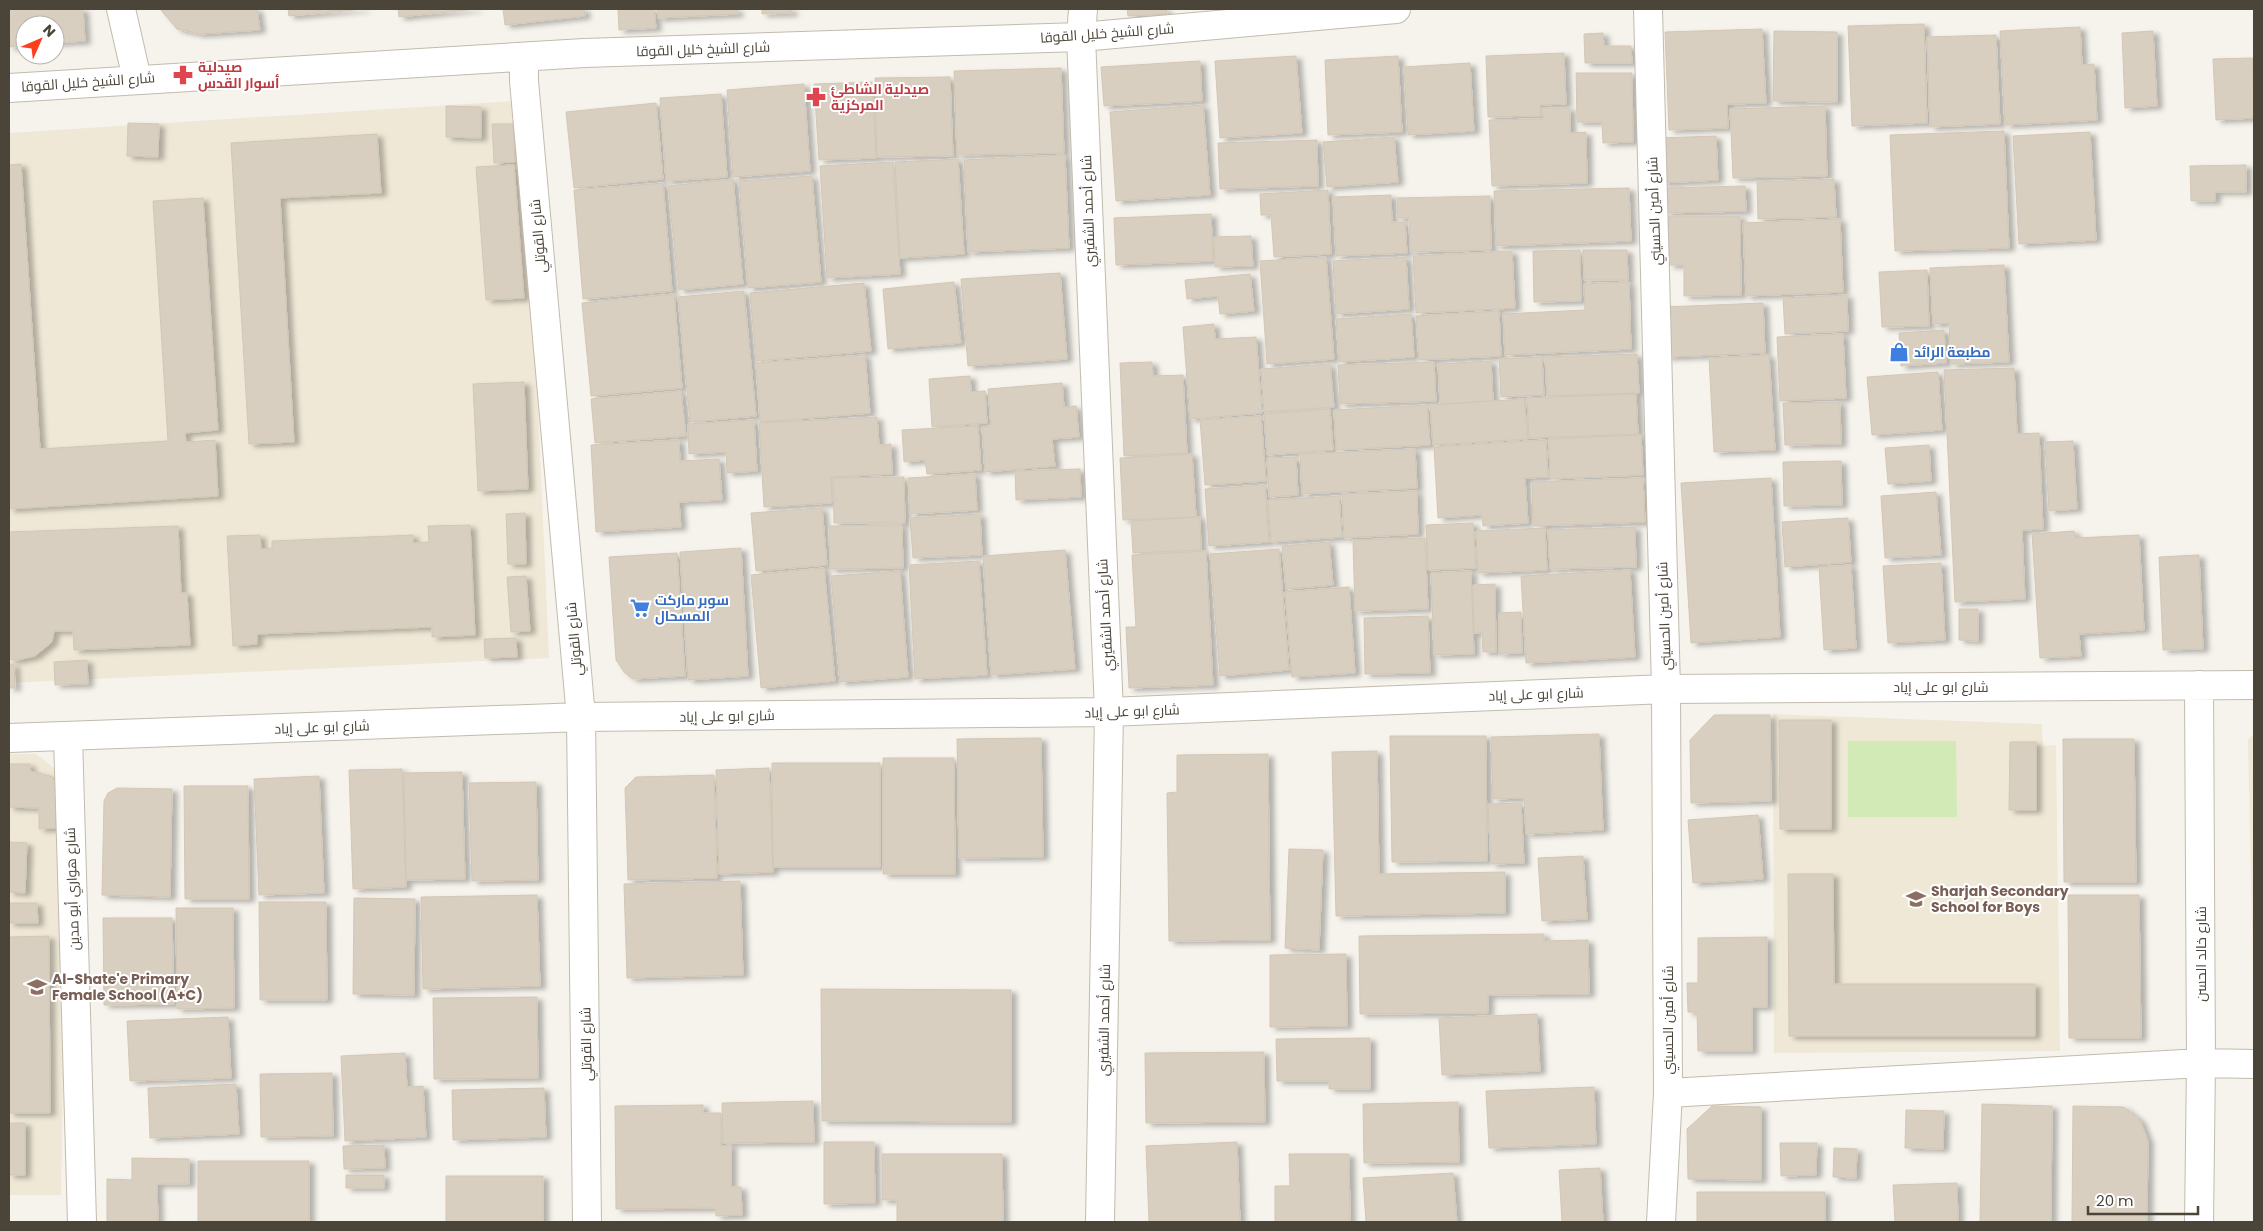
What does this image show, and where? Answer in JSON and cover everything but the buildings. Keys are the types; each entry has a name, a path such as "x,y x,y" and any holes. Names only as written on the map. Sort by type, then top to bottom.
{"street":[{"path":"121,9 137,79"},
{"name":"شارع أحمد الشقيري","path":"1084,9 1081,37 1109,712 1100,1222"},
{"name":"شارع الشيخ خليل القوقا","path":"9,88 604,52 1081,37 1396,9"},
{"name":"شارع أمين الحسيني","path":"1648,9 1666,689 1668,1093 1661,1222"},
{"name":"شارع القوتلي","path":"524,57 524,81 581,717 587,1222"},
{"name":"شارع خالد الحسن","path":"2199,685 2201,1063 2199,1222"},
{"name":"شارع ابو على إياد","path":"9,738 581,717 1109,712 1666,689 2254,685"},
{"name":"شارع هواري أبو مدين","path":"68,736 82,1222"},
{"path":"1668,1093 2201,1063 2254,1064"}],"shaded area":[{"path":"514,101 536,359 549,658 9,683 9,133"},
{"name":"Sharjah Secondary School for Boys","path":"1773,714 2042,724 2043,746 2056,745 2060,1051 1774,1053"},
{"path":"2254,733 2254,1018 2248,740"},
{"name":"Al-Shate'e Primary Female School (A+C)","path":"9,754 36,754 68,779 61,1195 9,1195"}],"green space":[{"path":"1848,741 1956,741 1957,817 1848,817"}],"place":[{"name":"صيدلية أسوار القدس","path":"183,75"},
{"name":"صيدلية الشاطئ المركزية","path":"816,97"},
{"name":"مطبعة الرائد","path":"1899,352"},
{"name":"سوبر ماركت المسحال","path":"640,608"},
{"name":"Sharjah Secondary School for Boys","path":"1916,899"},
{"name":"Al-Shate'e Primary Female School (A+C)","path":"37,987"}]}
